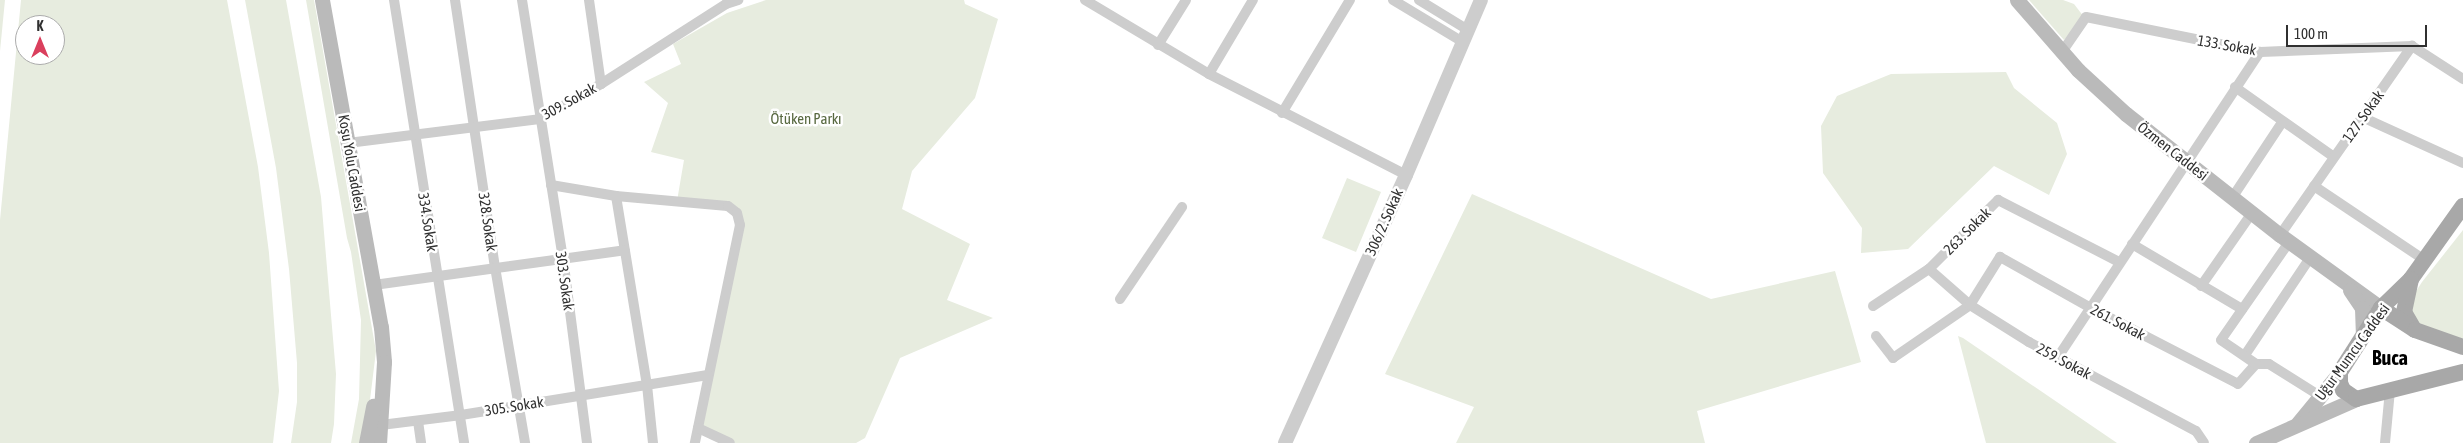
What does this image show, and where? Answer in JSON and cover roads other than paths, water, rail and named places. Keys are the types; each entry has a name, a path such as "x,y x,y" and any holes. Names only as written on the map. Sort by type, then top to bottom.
{"main road":[{"name":"Koşu Yolu Caddesi","path":"322,0 381,327 384,362 376,424 380,443"},
{"name":"Özmen Caddesi","path":"2016,0 2062,52 2126,114 2284,239 2381,308"},
{"name":"Uğur Mumcu Caddesi","path":"2295,426 2340,372 2381,308 2411,280 2423,259 2463,206"},
{"name":"Uğur Mumcu Caddesi","path":"2411,280 2404,312 2415,330"},
{"path":"2345,283 2362,308 2364,335"},
{"path":"2381,308 2415,330 2457,345 2458,361 2446,375"},
{"path":"2340,372 2340,383 2343,390 2356,399"},
{"name":"Uğur Mumcu Caddesi","path":"2256,443 2270,440 2295,426 2356,399 2463,372"},
{"name":"Koşu Yolu Caddesi","path":"366,443 376,424"},
{"path":"370,443 376,424"}],"street":[{"name":"334. Sokak","path":"394,0 436,276 461,415 464,443"},
{"name":"328. Sokak","path":"455,0 495,267 525,443"},
{"name":"303. Sokak","path":"522,0 563,258 586,443"},
{"path":"589,0 601,84"},
{"name":"309. Sokak","path":"348,143 540,119 601,84 726,2 738,0"},
{"path":"1158,45 1186,0"},
{"path":"1209,74 1253,0"},
{"path":"1282,113 1350,0"},
{"path":"1393,0 1466,36"},
{"path":"1419,0 1466,36"},
{"name":"306/2. Sokak","path":"1285,443 1406,175 1481,0"},
{"path":"1090,1 1158,45 1209,74 1406,175"},
{"name":"133. Sokak","path":"2062,52 2086,17 2260,52 2412,46"},
{"path":"2412,46 2463,79"},
{"name":"127. Sokak","path":"2245,355 2221,340 2242,309 2314,186 2412,46"},
{"path":"2058,357 2235,87 2260,52"},
{"path":"2235,87 2334,157"},
{"path":"2362,117 2463,163"},
{"path":"2232,198 2283,121"},
{"path":"551,186 616,196 728,206 737,213 740,225 695,443"},
{"path":"2314,186 2423,259"},
{"path":"616,196 646,385 653,443"},
{"name":"263. Sokak","path":"1874,306 1929,269 1998,200 2120,262"},
{"path":"1120,299 1182,208"},
{"path":"2201,286 2252,213"},
{"path":"2132,244 2242,309"},
{"path":"374,284 625,250"},
{"name":"261. Sokak","path":"1970,305 2000,257 2091,308 2238,384 2256,364"},
{"path":"2310,258 2245,355 2256,364 2269,364 2320,396"},
{"name":"259. Sokak","path":"1929,269 1970,305 2029,342 2196,431 2204,443"},
{"path":"1876,336 1893,358 1970,305"},
{"name":"305. Sokak","path":"376,424 461,415 708,375"},
{"path":"2385,443 2390,390"},
{"path":"418,421 421,443"},
{"path":"698,428 730,443"}],"district":[{"name":"Buca","path":"2390,357"}],"park label":[{"name":"Ötüken Parkı","path":"806,119"}]}
